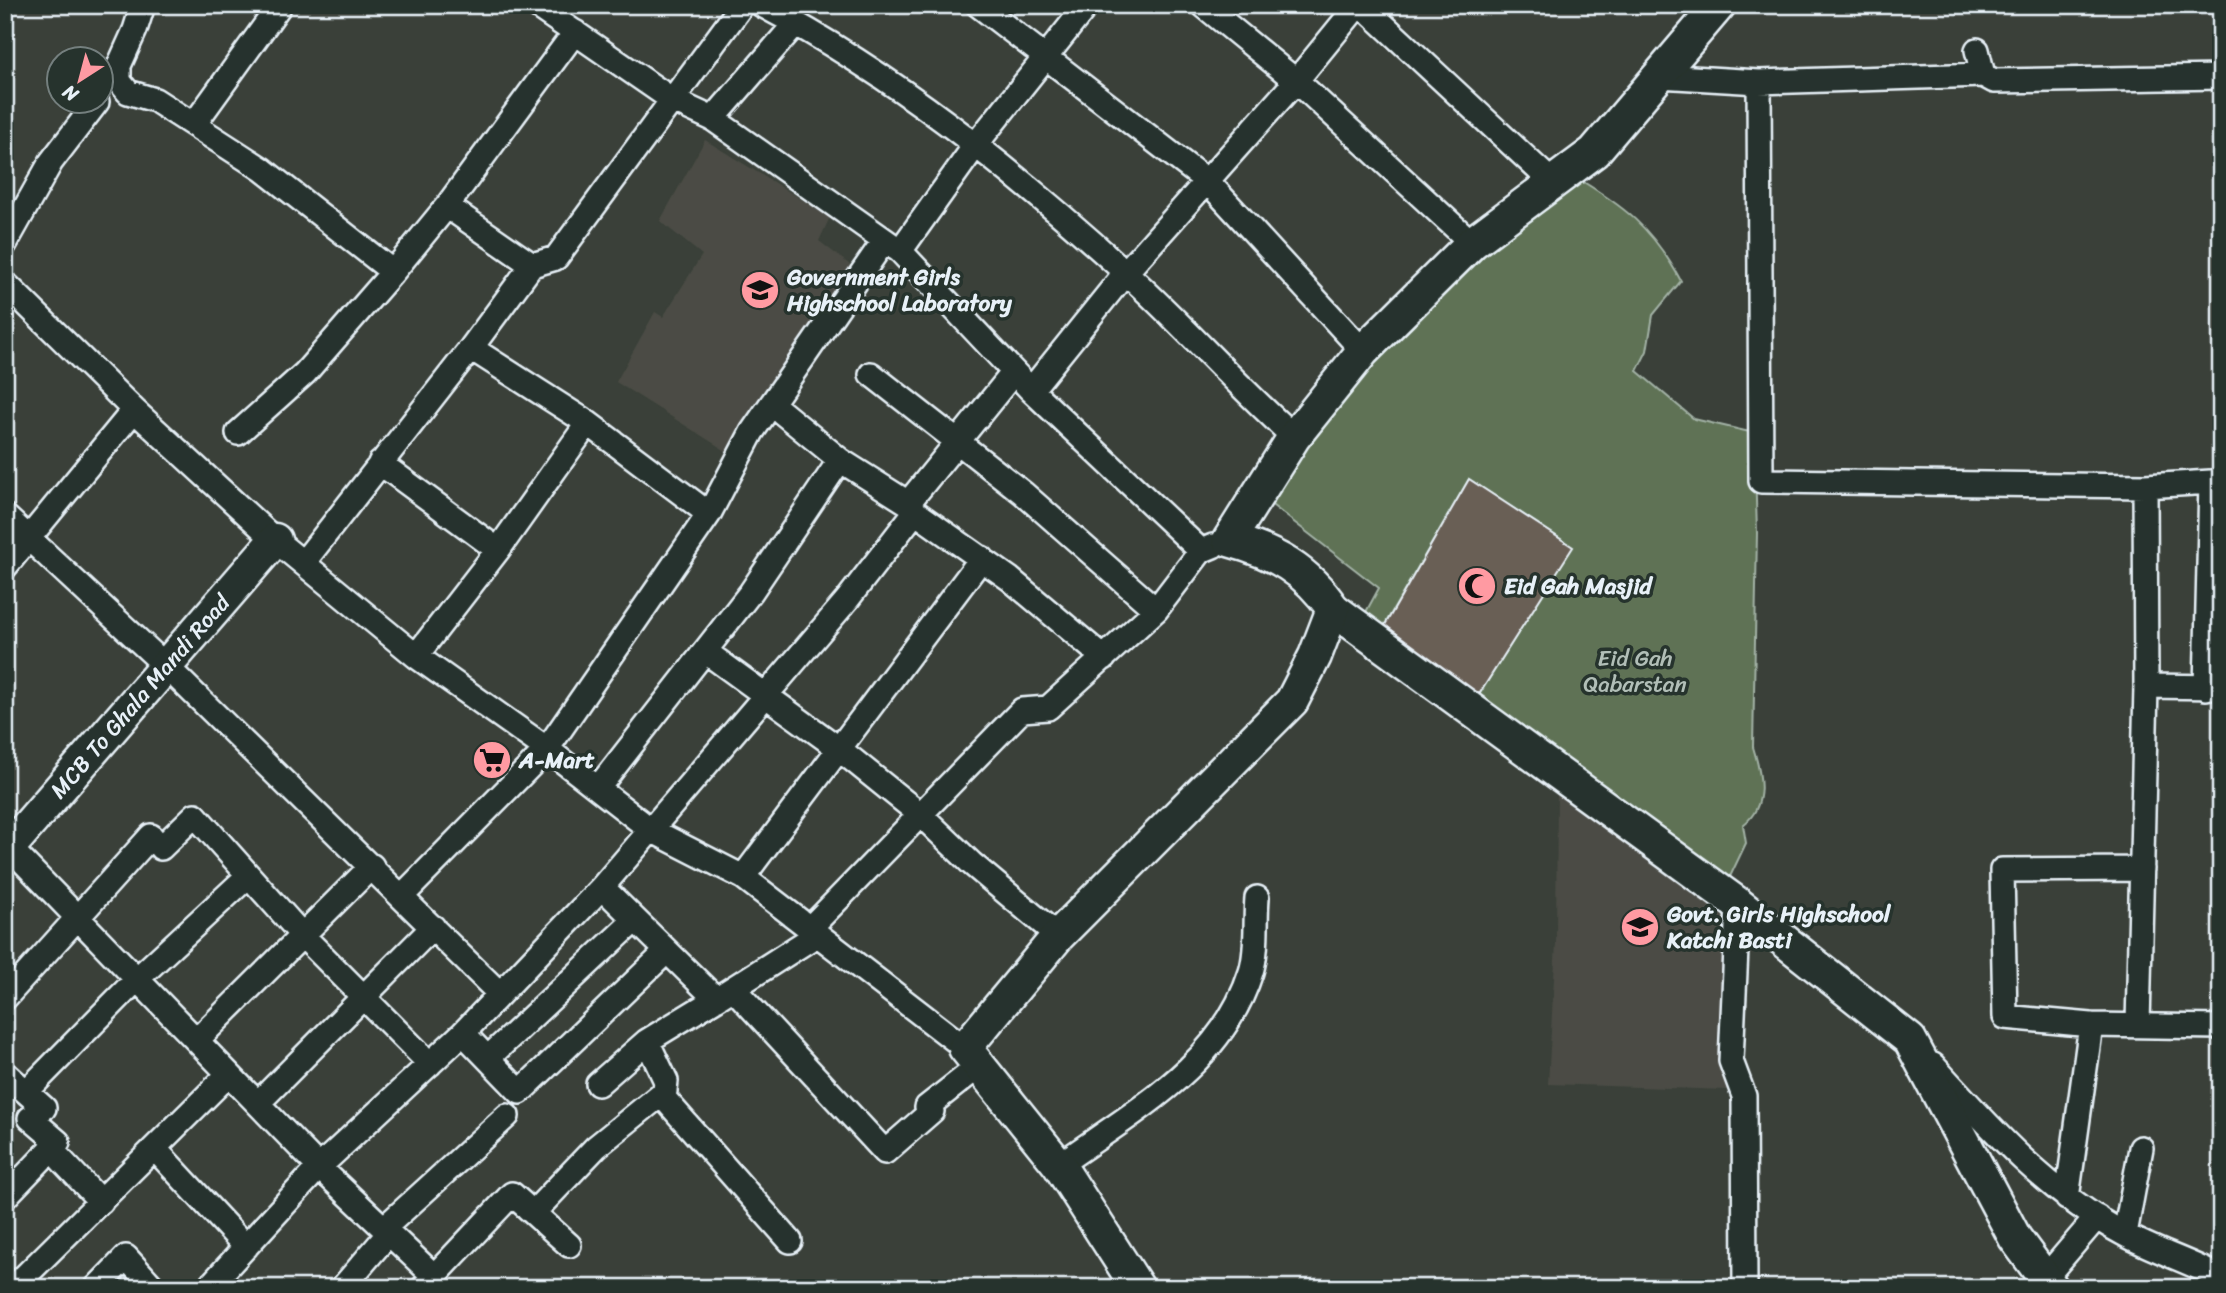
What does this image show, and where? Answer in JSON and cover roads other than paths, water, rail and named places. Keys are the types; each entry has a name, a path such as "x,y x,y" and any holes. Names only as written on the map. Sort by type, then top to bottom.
{"street":[{"path":"116,72 143,5"},
{"path":"195,123 280,5"},
{"path":"303,563 471,348 532,265 556,258 742,5"},
{"path":"762,5 796,23 977,144 1126,272 1294,437"},
{"path":"978,5 1208,182 1363,351"},
{"path":"402,896 547,749 709,514 752,432 773,405 839,302 892,246 1087,5"},
{"path":"1203,5 1296,81 1472,243"},
{"path":"1031,390 1126,272 1208,182 1360,5 1553,183"},
{"path":"598,1084 647,1041 724,994 814,931 1022,710 1048,708 1156,610 1215,546 1294,437 1363,351 1472,243 1594,152 1719,5"},
{"path":"548,9 575,32 674,101 713,119 892,246 1031,390 1215,546 1255,547 1290,565 1317,585 1333,609 1738,904 1910,1040 1999,1138 2067,1198 2125,1234 2190,1261 2221,1278"},
{"path":"713,119 796,23"},
{"path":"238,433 305,373 393,272 447,206 575,32"},
{"path":"1977,50 1983,75"},
{"path":"119,67 119,81 128,92 155,100 195,123 262,169 393,272"},
{"path":"1659,76 1759,82 1983,75 1994,81 2221,77"},
{"path":"1759,82 1761,481 2145,486 2211,482 2213,687 2146,687"},
{"path":"5,244 51,162 86,116"},
{"path":"447,206 532,265"},
{"path":"5,283 134,410 275,540 416,656 547,749 651,830 743,877 972,1057 1059,1165 1138,1288"},
{"path":"471,348 588,423 709,514"},
{"path":"220,1284 246,1247 319,1167 463,1033 602,887 763,695 847,600 957,440 1014,372"},
{"path":"872,374 1023,493 1156,610"},
{"path":"773,405 840,460 982,558 1104,659"},
{"path":"5,566 32,538 134,410"},
{"path":"416,656 498,550 588,423"},
{"path":"598,788 706,652 780,552 840,460"},
{"path":"380,463 498,550"},
{"path":"2138,1025 2146,687 2145,486"},
{"path":"5,516 32,538 167,667 500,994"},
{"name":"MCB To Ghala Mandi Road","path":"7,849 275,540"},
{"path":"743,877 982,558"},
{"path":"602,887 667,951 724,994 885,1152 932,1111 927,1107 972,1057 1058,936 1292,701 1315,656 1333,609"},
{"path":"706,652 838,748 921,815 972,864 1058,936"},
{"path":"5,998 151,836 161,848 195,815 302,935 430,1064"},
{"path":"7,849 79,917 319,1167 386,1230 428,1281 512,1194 569,1245"},
{"path":"197,1040 372,866"},
{"path":"2142,869 2002,870 2006,1017 2091,1026 2221,1027"},
{"path":"27,1091 138,978 248,876"},
{"path":"1059,1165 1174,1084 1224,1031 1251,971 1257,898"},
{"path":"1738,904 1731,1061 1744,1096 1745,1288"},
{"path":"488,1058 635,920"},
{"path":"257,1103 433,926"},
{"path":"463,1033 520,1092 667,951"},
{"path":"2067,1198 2091,1026"},
{"path":"1910,1040 2015,1238 2049,1283 2097,1217"},
{"path":"647,1041 666,1082 664,1098 790,1241"},
{"path":"5,1073 44,1108 30,1118 58,1142 5,1197"},
{"path":"13,1288 229,1073"},
{"path":"534,1212 596,1147 665,1091"},
{"path":"342,1288 386,1230 507,1116"},
{"path":"2125,1234 2141,1148"},
{"path":"51,1149 101,1202"},
{"path":"155,1149 246,1247"},
{"path":"96,1288 126,1257 153,1288"}],"place":[{"name":"Government Girls Highschool Laboratory","path":"760,290"},
{"name":"Eid Gah Masjid","path":"1477,586"},
{"name":"A-Mart","path":"492,760"},
{"name":"Govt. Girls Highschool Katchi Basti","path":"1640,927"}],"park label":[{"name":"Eid Gah Qabarstan","path":"1635,671"}]}
